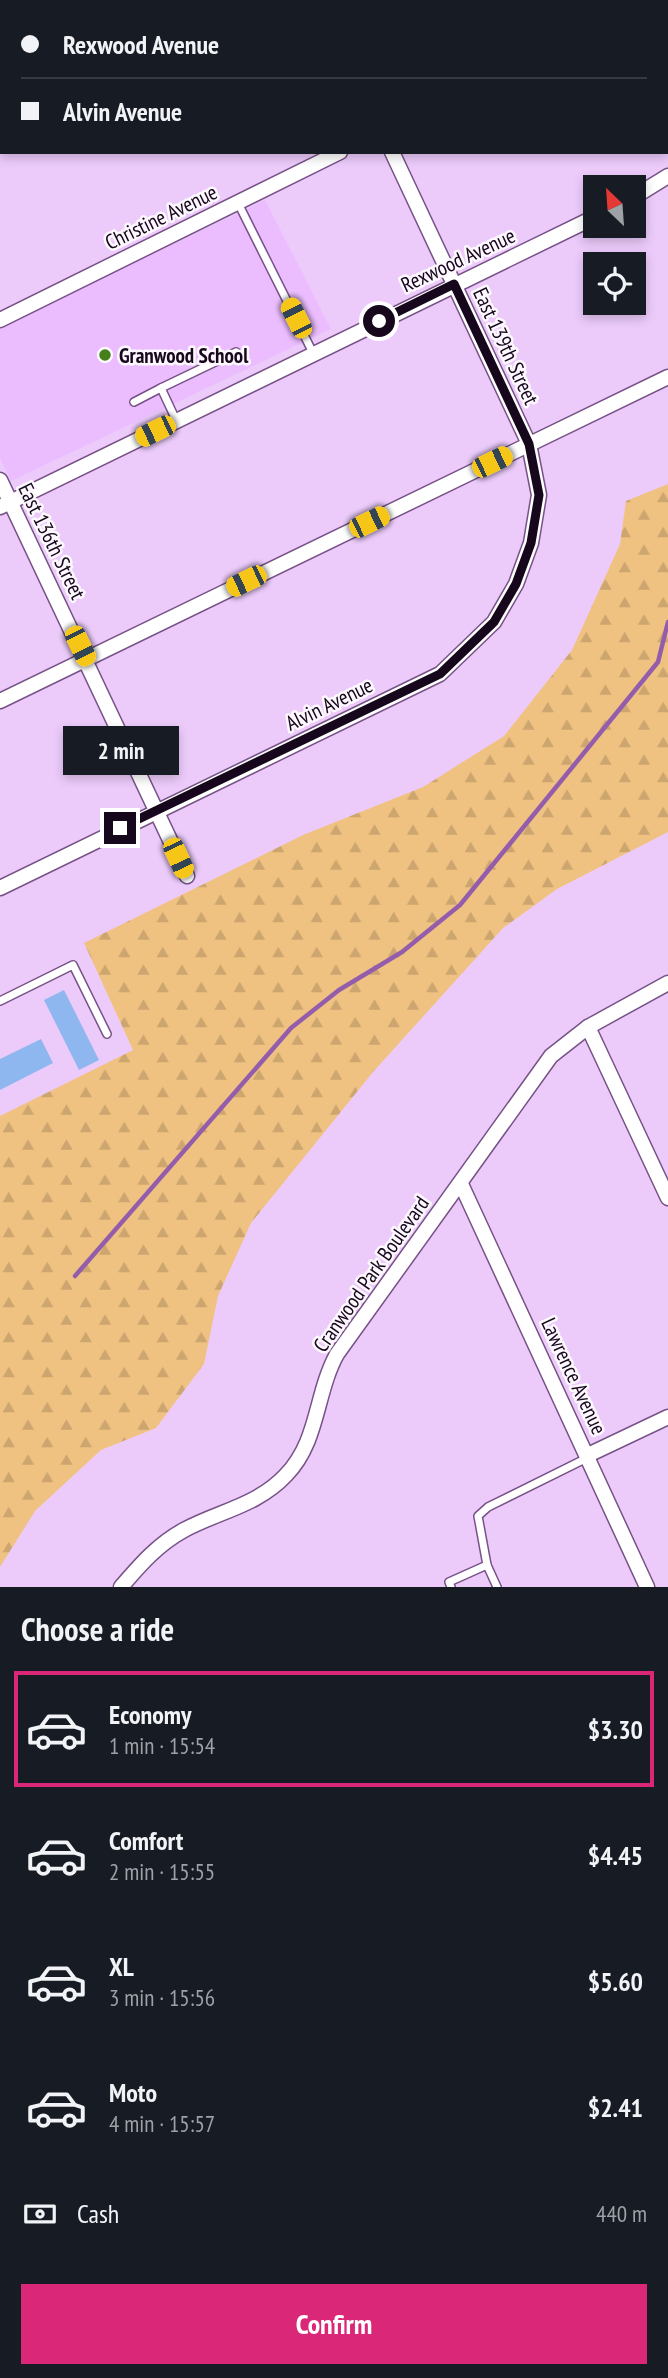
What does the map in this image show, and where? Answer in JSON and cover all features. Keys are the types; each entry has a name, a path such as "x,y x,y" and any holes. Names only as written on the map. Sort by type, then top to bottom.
{"street":[{"name":"Christine Avenue","path":"0,320 336,154"},
{"name":"East 139th Street","path":"393,154 529,444"},
{"path":"646,190 668,176"},
{"name":"Rexwood Avenue","path":"5,504 583,223"},
{"path":"0,701 668,377"},
{"name":"Alvin Avenue","path":"0,888 440,674 494,622 516,584 531,543 539,495 529,444"},
{"name":"East 136th Street","path":"0,480 5,504 86,659 187,876"},
{"name":"Cranwood Park Boulevard","path":"121,1587 169,1539 205,1520 246,1506 285,1476 307,1446 322,1387 337,1354 551,1056 588,1027 668,983"},
{"path":"588,1027 668,1198"},
{"name":"Lawrence Avenue","path":"461,1184 647,1587"},
{"path":"588,1456 668,1417"}],"lane":[{"path":"238,203 313,353"},
{"path":"134,401 236,352"},
{"path":"161,388 176,420"},
{"path":"0,1001 73,965 107,1034"},
{"path":"498,1587 487,1565 478,1516 488,1507 588,1456"},
{"path":"451,1587 449,1582 487,1565"}],"shaded area":[{"path":"265,200 331,329 11,481 0,458 0,328"}],"green space":[{"path":"668,484 668,832 557,889 503,928 373,1072 251,1223 218,1296 204,1364 156,1428 101,1450 35,1511 0,1567 0,1116 133,1050 84,943 303,835 423,787 504,736 572,650 620,544 626,501"}],"building":[{"path":"64,990 99,1060 79,1070 44,1000"},
{"path":"41,1039 53,1063 0,1090 0,1059"}],"waterway":[{"path":"75,1276 291,1028 339,990 402,952 460,905 658,662 668,622"}],"place":[{"name":"Granwood School","path":"105,355"}],"route":[{"path":"120,828 440,674 494,622 516,584 531,543 539,495 529,444 454,284 379,321"}]}
